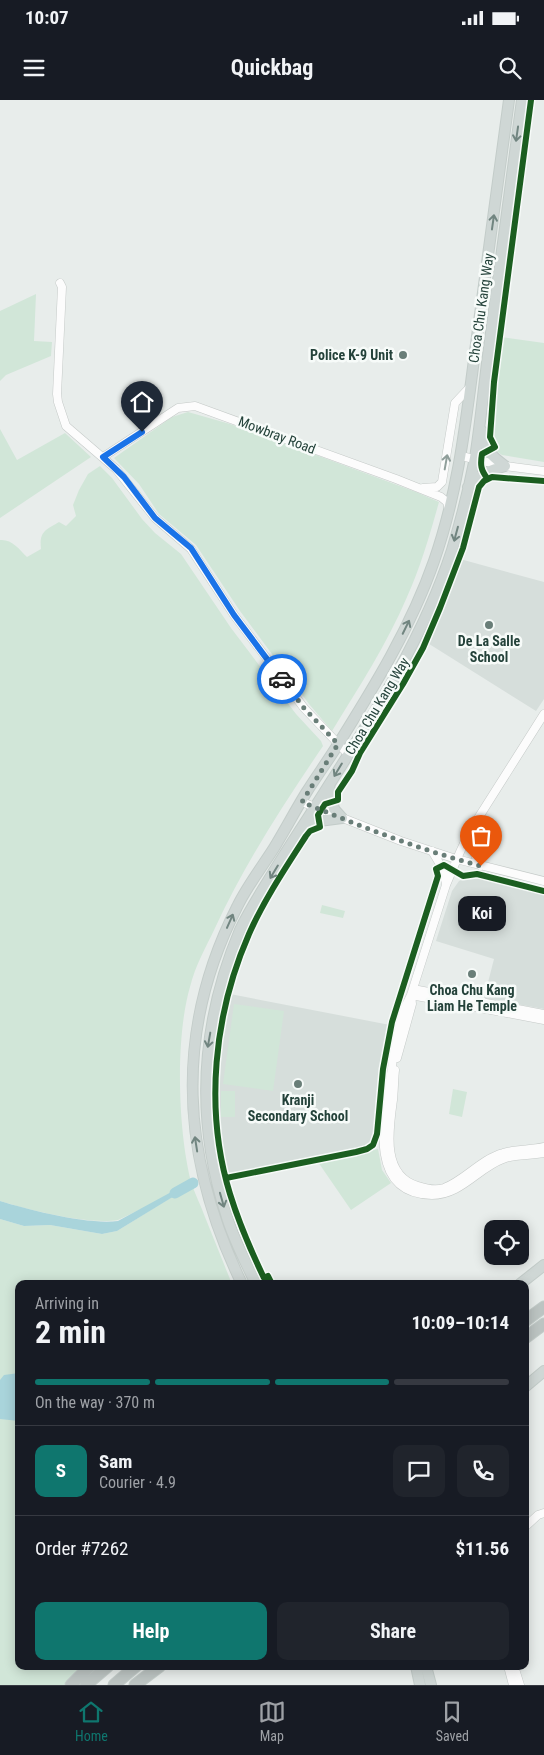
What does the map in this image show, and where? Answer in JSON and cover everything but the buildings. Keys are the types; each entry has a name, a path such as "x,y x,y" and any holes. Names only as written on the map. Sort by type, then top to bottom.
{"highway":[{"path":"529,1318 544,1307"},
{"path":"529,1335 544,1324"},
{"path":"71,1685 86,1670"},
{"path":"86,1685 103,1670"},
{"path":"114,1685 131,1670"},
{"path":"135,1685 155,1670"}],"main road":[{"name":"Choa Chu Kang Way","path":"240,1280 217,1228 206,1192 199,1162 192,1110 195,1043 204,994 212,966 238,904 372,689 405,631 421,596 450,512 461,456 510,100"},
{"name":"Choa Chu Kang Way","path":"254,1280 226,1217 214,1173 207,1124 205,1071 218,992 241,928 299,830 329,786 384,696 416,639 429,611 452,549 468,487 480,420 522,100"},
{"path":"480,420 484,444 491,454 505,466"},
{"path":"468,487 475,478 493,469 505,466"},
{"path":"329,786 334,809 342,818"},
{"path":"299,830 319,821 342,818"},
{"path":"525,1280 544,1265"},
{"path":"529,1384 544,1371"},
{"path":"417,1670 420,1685"},
{"path":"427,1670 431,1685"}],"street":[{"path":"60,283 62,288 58,402 66,426 124,477 155,518 191,548 234,615 304,708 348,754"},
{"path":"416,488 433,488 442,482 455,403 470,386"},
{"name":"Mowbray Road","path":"101,456 178,408 195,406 396,479 444,499 449,505 450,512"},
{"path":"461,456 505,466 544,471"},
{"path":"544,714 470,831 446,885 394,1044 382,1140 385,1158 400,1184 414,1192 436,1195 455,1190 504,1158 544,1153"},
{"path":"302,802 456,859 544,881"},
{"path":"470,831 471,846 481,866"},
{"path":"432,851 441,866 446,885"},
{"path":"412,992 544,1014"},
{"path":"412,992 544,1020"},
{"path":"412,992 412,1004 400,1045 395,1073 389,1140 391,1156 400,1176 414,1185 430,1189 442,1188 456,1182 493,1157 503,1153 544,1147"},
{"path":"529,1520 536,1510 544,1508"},
{"path":"529,1522 544,1513"},
{"path":"509,1670 513,1685"},
{"path":"515,1670 520,1685"}],"shaded area":[{"name":"De La Salle School","path":"460,559 544,582 544,699 536,711 426,642"},
{"path":"473,875 544,892 544,1009 484,998 494,959 436,941 452,891 459,881"},
{"name":"Kranji Secondary School","path":"230,994 390,1025 381,1068 374,1137 369,1146 254,1171 226,1173 219,1128 217,1077 221,1035"}],"green space":[{"path":"36,294 34,341 52,342 51,356 6,375 0,381 0,311"},
{"path":"501,337 544,343 544,462 502,455 492,445 494,392"},
{"path":"188,412 230,424 289,445 439,502 421,562 391,632 332,731 309,704 240,611 196,545 159,514 139,484 114,458 172,417"},
{"path":"0,429 17,460 65,433 91,457 0,518"},
{"path":"100,466 112,478 142,519 155,533 181,554 231,628 296,714 321,741 323,746 279,812 239,880 198,964 192,979 185,1008 180,1058 180,1084 183,1137 187,1161 191,1182 230,1280 15,1280 15,1670 77,1670 64,1685 0,1685 0,1219 24,1226 50,1225 102,1234 117,1231 188,1187 118,1220 106,1221 59,1216 0,1201 0,540 12,543 27,557 41,549 41,538 44,532 59,522 66,526 76,516 73,505 88,474"},
{"path":"322,905 345,911 343,918 320,913"},
{"path":"234,1004 284,1011 273,1091 223,1084"},
{"path":"453,1089 467,1092 462,1117 449,1114"},
{"path":"221,1091 235,1091 235,1117 221,1117"},
{"path":"378,1149 382,1170 391,1183 351,1210 318,1162"}],"water":[{"path":"186,1184 189,1187 117,1231 102,1234 50,1225 24,1226 0,1219 0,1201 75,1219 106,1222 118,1221"},
{"path":"15,1374 15,1421 0,1419 0,1380 4,1375"}],"waterway":[{"path":"175,1193 193,1183"}],"cycle path":[{"path":"487,478 483,472 481,458 482,454 495,447 490,437 494,382 531,100"},
{"path":"270,1280 268,1276 264,1278 237,1216 222,1162 217,1129 215,1095 221,1029 237,965 249,934 268,896 306,836 310,831 320,827 318,815 325,804 338,800 338,792 423,648 463,548 479,487 484,481 492,477 544,481"},
{"path":"226,1178 356,1152 373,1145 377,1134 383,1069 392,1022 438,876 436,869 444,865 463,876 477,874 544,891"}],"way so far":[{"path":"282,679 304,708 338,744 302,802 402,841 481,866"}],"place":[{"name":"Police K-9 Unit","path":"403,355"},
{"name":"De La Salle School","path":"489,625"},
{"name":"Koi","path":"481,866"},
{"name":"Choa Chu Kang Liam He Temple","path":"472,974"},
{"name":"Kranji Secondary School","path":"298,1084"}],"route":[{"path":"142,432 103,457 124,477 155,518 191,548 234,615 282,679"}]}
